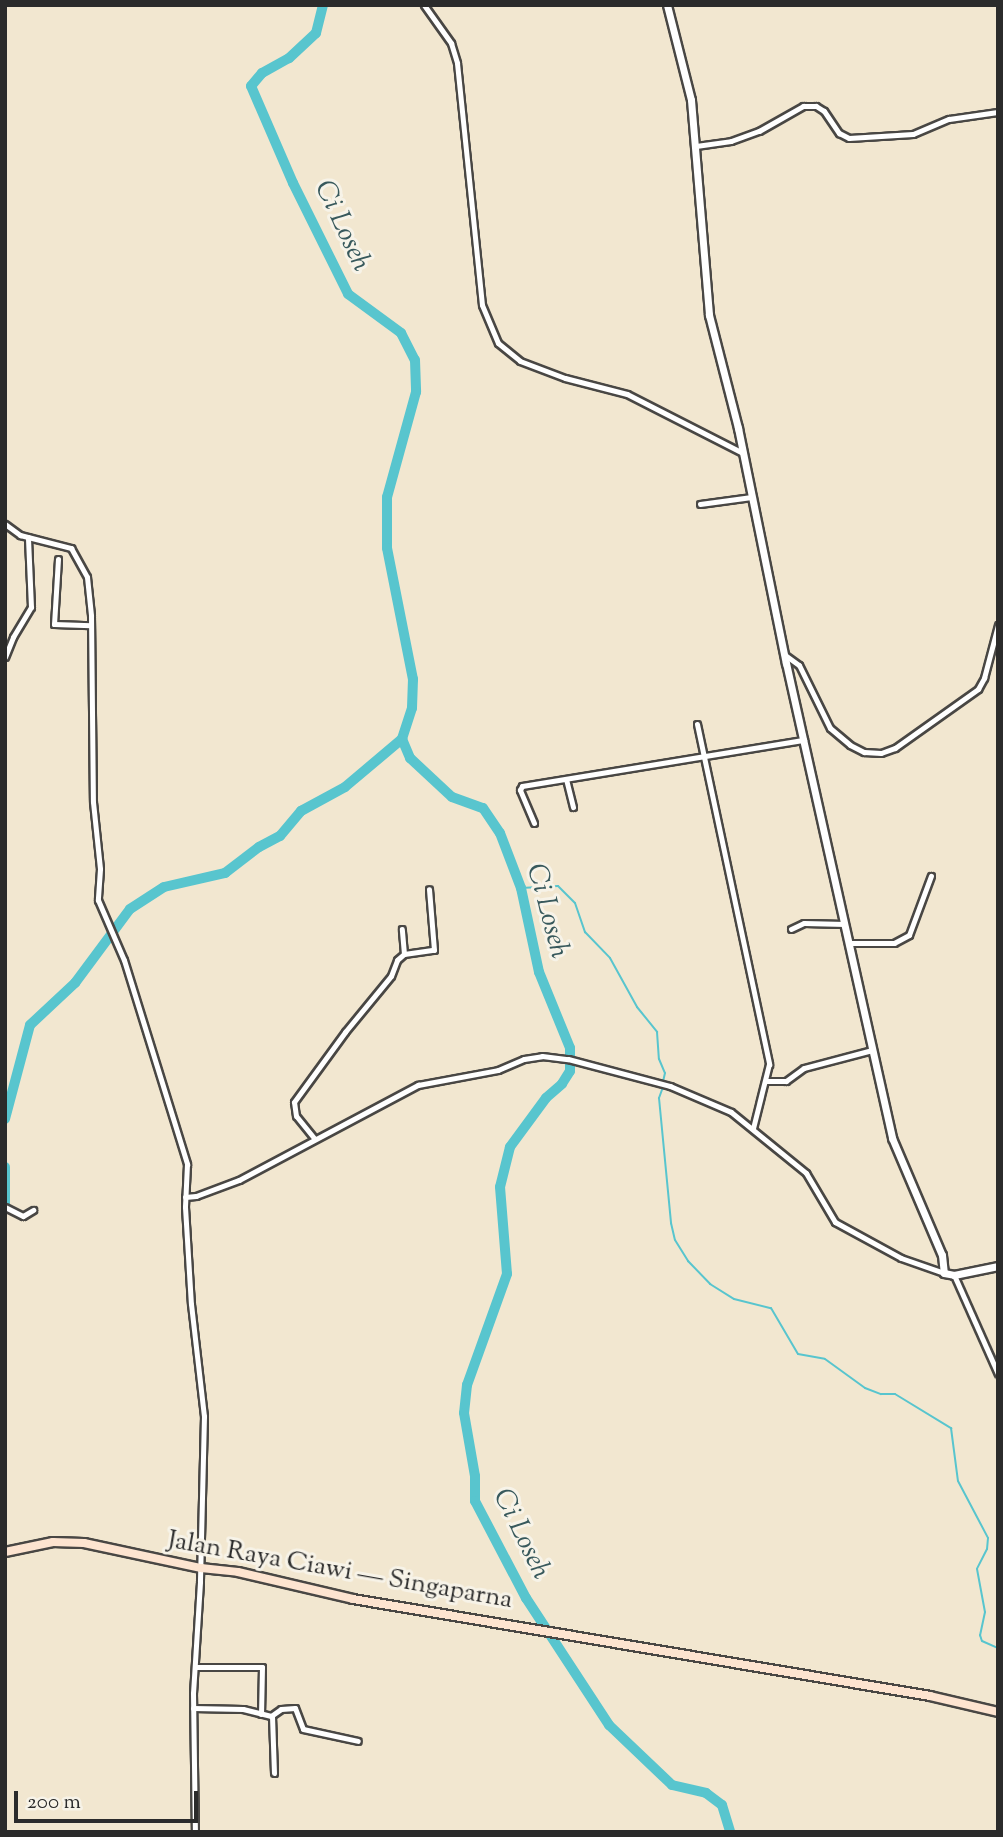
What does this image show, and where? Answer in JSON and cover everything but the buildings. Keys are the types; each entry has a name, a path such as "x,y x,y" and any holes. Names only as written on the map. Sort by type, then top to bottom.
{"main road":[{"name":"Jalan Raya Ciawi — Singaparna","path":"5,1552 52,1542 84,1543 201,1568 239,1572 353,1599 531,1627 834,1682 930,1696 998,1712"}],"street":[{"path":"424,5 451,43 457,63 482,304 498,343 520,361 565,378 626,394 743,453"},
{"path":"667,5 689,84 696,146 705,292 743,453 803,740 892,1138 942,1255 944,1273"},
{"path":"696,146 731,141 759,131 803,106 816,106 824,111 839,133 849,138 913,134 949,119 998,112"},
{"path":"700,505 752,496"},
{"path":"5,524 27,537 65,545 77,554 87,577 91,625 93,802 100,869 98,900 124,960 184,1146 187,1164 185,1197 191,1304 204,1416 201,1568 193,1708 195,1832"},
{"path":"5,657 13,637 32,607 27,537"},
{"path":"58,559 54,624 91,625"},
{"path":"785,655 799,664 830,728 849,745 864,752 881,753 895,748 978,689 984,678 998,625"},
{"path":"697,724 701,757 769,1064 753,1128"},
{"path":"534,823 520,788 803,740"},
{"path":"566,779 573,807"},
{"path":"849,943 894,943 909,935 931,876"},
{"path":"314,1138 296,1116 294,1102 345,1032 391,976 397,960 404,954 434,950 429,889"},
{"path":"791,929 804,923 845,924"},
{"path":"402,929 404,954"},
{"path":"766,1080 786,1081 804,1068 872,1050"},
{"path":"185,1197 196,1196 239,1180 418,1085 498,1070 530,1057 568,1059 670,1086 731,1112 806,1173 835,1222 901,1258 954,1275 998,1266"},
{"path":"7,1208 23,1216 33,1210"},
{"path":"954,1275 998,1374"},
{"path":"195,1667 262,1667 261,1714"},
{"path":"193,1708 243,1709 271,1716 281,1709 295,1708 303,1729 358,1741"},
{"path":"271,1716 274,1719 274,1773"}],"waterway":[{"name":"Ci Loseh","path":"323,5 316,33 289,58 262,73 251,86 293,183 348,294 401,333 415,360 416,392 387,497 387,548 413,679 412,708 402,739 410,758 452,797 483,808 500,833 521,888 539,972 570,1048 570,1071 562,1084 546,1098 510,1147 500,1187 507,1274 467,1385 464,1413 475,1476 475,1501 526,1598 609,1725 672,1785 706,1793 722,1805 730,1832"},
{"path":"5,1119 30,1025 75,983 130,909 164,887 225,873 259,847 280,836 301,811 345,787 402,739"},
{"path":"521,888 558,886 575,903 585,932 610,958 637,1007 657,1032 659,1059 665,1073 663,1082"},
{"path":"663,1087 659,1098 671,1223 675,1240 688,1261 710,1284 734,1299 771,1308 798,1354 825,1359 865,1388 881,1394 895,1394 951,1428 958,1481 988,1538 987,1549 977,1569 985,1612 980,1635 982,1641 998,1648"},
{"path":"5,1167 5,1207"}]}
